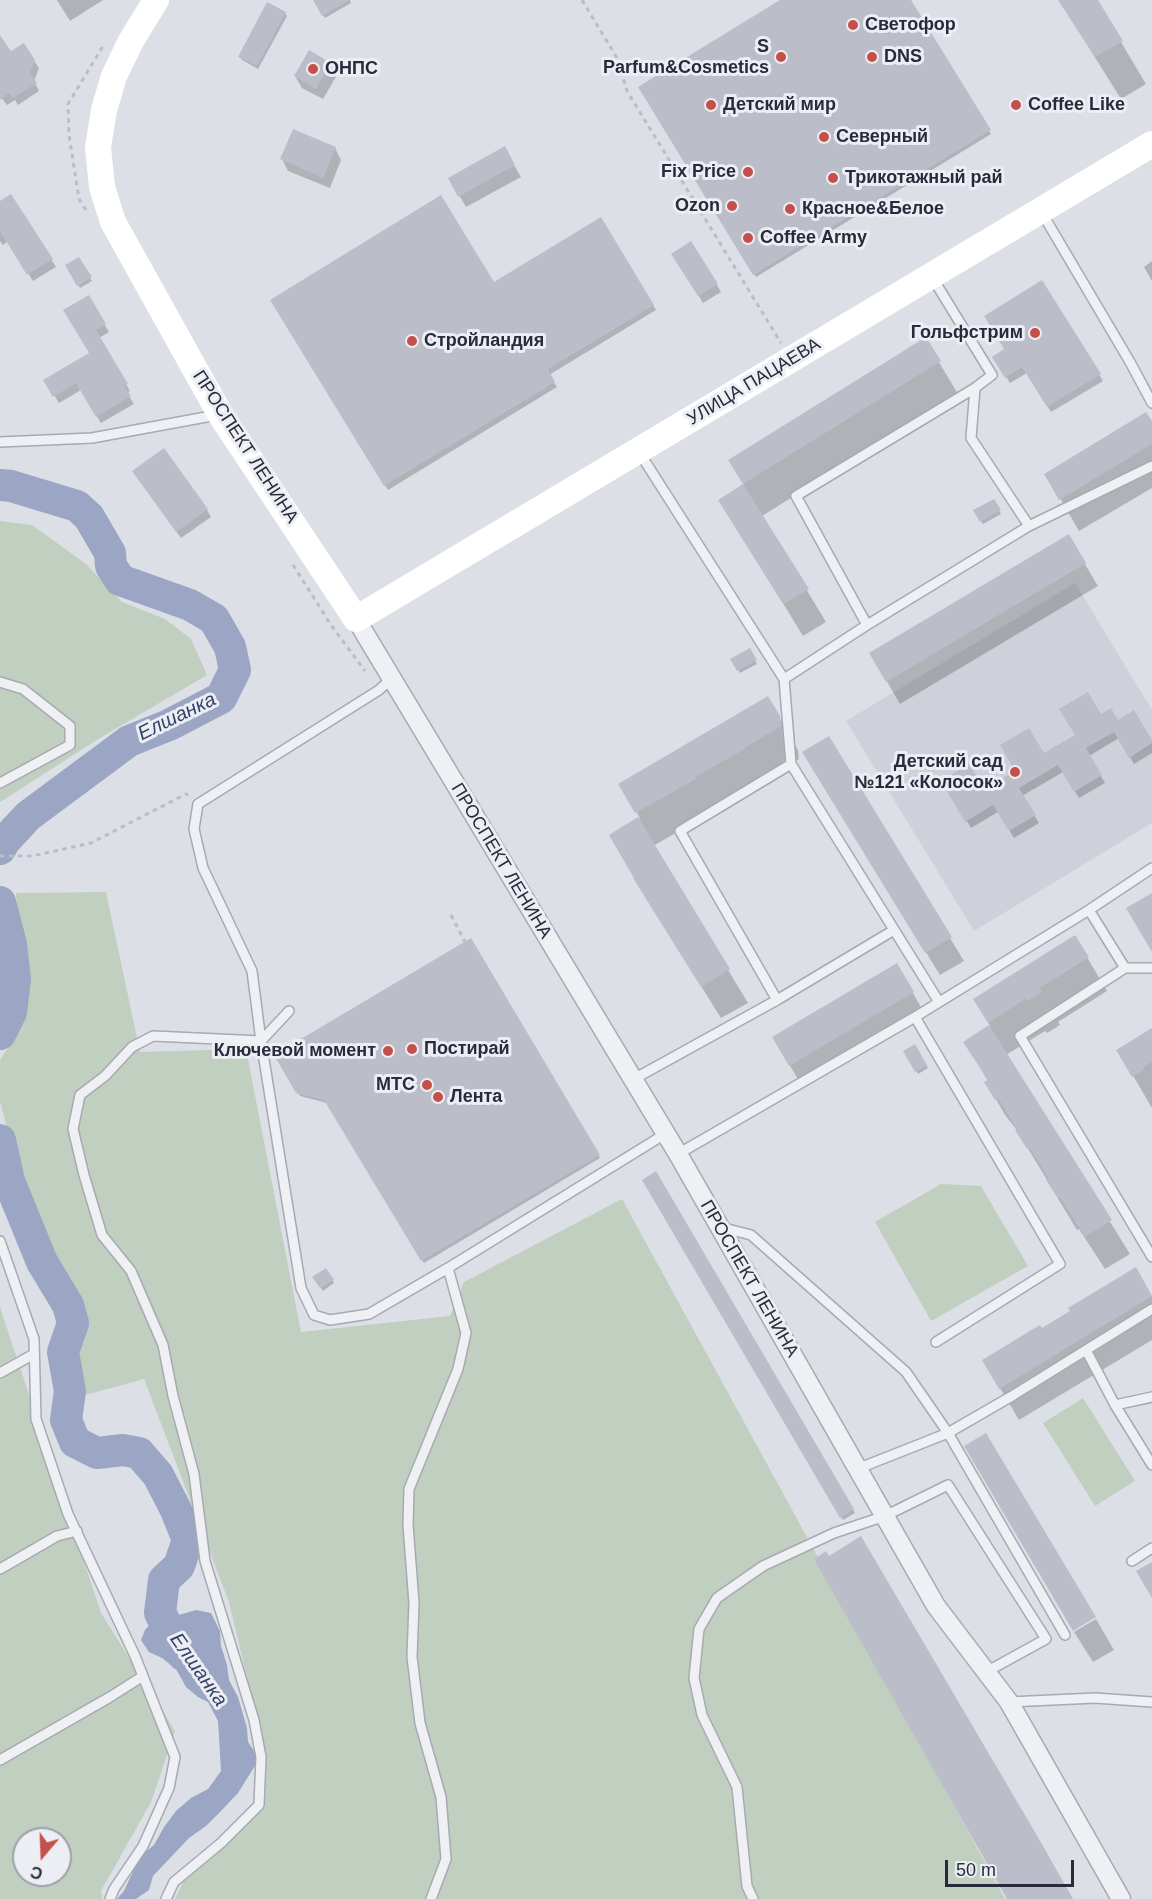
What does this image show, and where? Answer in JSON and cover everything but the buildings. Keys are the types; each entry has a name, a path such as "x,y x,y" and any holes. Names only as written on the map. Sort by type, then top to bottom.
{"street":[{"name":"ПРОСПЕКТ ЛЕНИНА","path":"156,0 114,76 104,110 98,147 102,187 113,222 220,414 356,619 678,1154 936,1606 1009,1702 1121,1899"},
{"name":"УЛИЦА ПАЦАЕВА","path":"356,619 1152,144"}],"lane":[{"path":"1041,211 1152,403"},
{"path":"867,625 796,496 975,388 992,375 932,276"},
{"path":"975,388 971,438 1029,526"},
{"path":"0,442 92,438 220,414"},
{"path":"638,451 784,679 790,764 939,1002"},
{"path":"784,679 867,625 1029,526 1152,466"},
{"path":"391,679 379,690 198,804 194,829 203,868 252,971 301,1288 314,1315 330,1320 369,1314 665,1134"},
{"path":"0,682 23,689 70,726 70,745 0,783"},
{"path":"777,1000 680,831 790,764"},
{"path":"678,1154 915,1017 1089,910 1152,868"},
{"path":"1089,910 1125,968"},
{"path":"632,1080 777,1000 894,930"},
{"path":"1152,968 1125,968 1020,1036 1152,1257"},
{"path":"166,1899 174,1882 221,1843 259,1805 261,1757 254,1720 205,1561 194,1474 173,1396 163,1345 131,1271 102,1235 73,1129 80,1095 105,1076 132,1047 153,1036 261,1041 289,1011"},
{"path":"915,1017 1060,1264 936,1342"},
{"path":"719,1226 751,1235 906,1372 948,1433 1065,1635"},
{"path":"0,1241 34,1339 36,1419 68,1514 142,1676 175,1757 169,1788 143,1846 114,1889 110,1899"},
{"path":"431,1899 446,1858 441,1797 420,1723 412,1657 414,1603 408,1525 409,1489 458,1369 466,1333 448,1268"},
{"path":"857,1469 948,1433 1152,1309"},
{"path":"1086,1350 1115,1405 1152,1465"},
{"path":"0,1373 34,1354"},
{"path":"1115,1405 1152,1397"},
{"path":"753,1899 747,1886 737,1787 702,1715 694,1678 699,1629 717,1598 763,1566 834,1533 885,1516 948,1485 1046,1639 986,1672"},
{"path":"0,1569 57,1536 77,1531"},
{"path":"1132,1561 1152,1548"},
{"path":"0,1760 142,1676"},
{"path":"1009,1702 1095,1698 1152,1702"}],"path":[{"path":"582,0 617,58 627,91 791,359"},
{"path":"0,856 32,856 91,843 186,794 198,804"},
{"path":"451,915 465,942"}],"shaded area":[{"name":"Детский сад №121 «Колосок»","path":"1075,583 1152,710 1152,823 974,931 846,721"}],"green space":[{"path":"0,521 32,525 86,564 122,602 165,619 191,639 207,675 100,738 0,802"},
{"path":"106,892 140,1052 246,1049 301,1332 450,1316 464,1282 622,1199 1005,1899 175,1899 183,1882 265,1807 266,1758 229,1602 144,1379 82,1396 0,1102 0,1060 22,1026 16,893"},
{"path":"941,1184 981,1186 1028,1266 931,1321 875,1222"},
{"path":"0,1307 101,1613 175,1731 151,1802 101,1891 102,1899 0,1899"},
{"path":"1083,1398 1135,1481 1095,1506 1043,1423"}],"water":[{"path":"196,1610 211,1613 220,1631 229,1680 238,1697 247,1728 248,1742 255,1752 256,1764 238,1793 206,1826 189,1838 153,1876 149,1890 136,1899 117,1899 124,1891 140,1856 154,1845 176,1811 191,1798 208,1789 221,1771 218,1721 208,1702 186,1687 176,1669 162,1658 149,1652 141,1640 151,1623"}],"waterway":[{"name":"Елшанка","path":"0,485 11,486 77,506 89,517 110,553 111,566 120,580 190,605 214,619 230,647 235,670 221,698 169,725 129,741 28,816 0,849"},
{"name":"Елшанка","path":"0,902 11,944 15,979 11,1012 0,1034"},
{"name":"Елшанка","path":"0,1140 9,1181 42,1262 68,1305 73,1323 63,1352 70,1391 66,1420 75,1442 97,1453 123,1450 139,1453 158,1475 188,1540 179,1566 164,1580 160,1613 183,1655"}],"place":[{"name":"Светофор","path":"853,25"},
{"name":"S Parfum&Cosmetics","path":"781,57"},
{"name":"DNS","path":"872,57"},
{"name":"ОНПС","path":"313,69"},
{"name":"Детский мир","path":"711,105"},
{"name":"Coffee Like","path":"1016,105"},
{"name":"Северный","path":"824,137"},
{"name":"Fix Price","path":"748,172"},
{"name":"Трикотажный рай","path":"833,178"},
{"name":"Ozon","path":"732,206"},
{"name":"Красное&Белое","path":"790,209"},
{"name":"Coffee Army","path":"748,238"},
{"name":"Гольфстрим","path":"1035,333"},
{"name":"Стройландия","path":"412,341"},
{"name":"Детский сад №121 «Колосок»","path":"1015,772"},
{"name":"Постирай","path":"412,1049"},
{"name":"Ключевой момент","path":"388,1051"},
{"name":"МТС","path":"427,1085"},
{"name":"Лента","path":"438,1097"}]}
